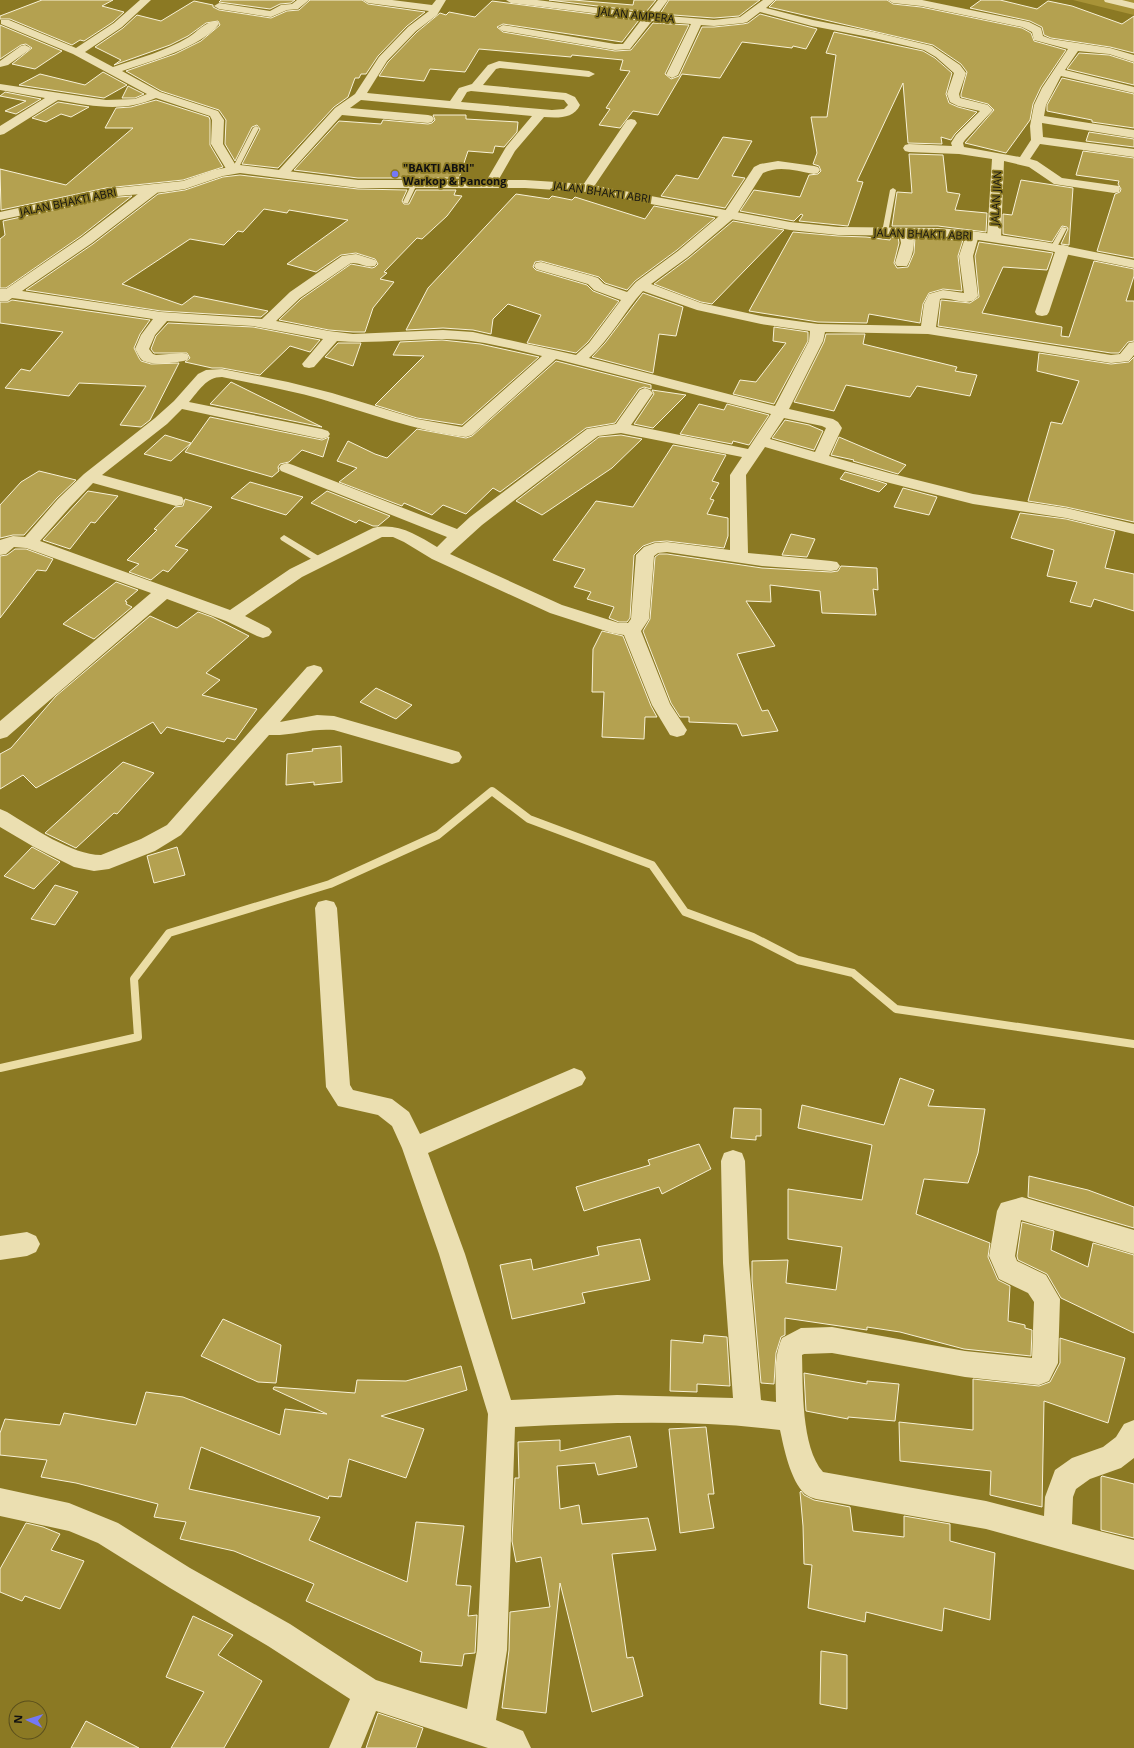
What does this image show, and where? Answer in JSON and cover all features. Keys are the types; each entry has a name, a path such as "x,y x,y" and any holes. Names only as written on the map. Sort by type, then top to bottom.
{"street":[{"path":"77,52 118,25 146,0"},
{"path":"219,6 271,14 285,7 294,7 304,0"},
{"path":"368,0 439,5"},
{"name":"JALAN AMPERA","path":"511,0 697,22 725,22 743,20 770,0"},
{"path":"503,28 621,47 628,45 663,0"},
{"path":"893,0 921,3 1025,24 1037,30 1038,38 1045,41 1075,47 1110,51 1134,59"},
{"path":"1110,0 1134,6"},
{"path":"623,14 627,2"},
{"path":"282,174 339,111 359,96 383,59 412,29 439,5"},
{"path":"528,31 550,5"},
{"path":"0,9 2,24 77,52 156,94 214,114 218,120 217,144 234,169"},
{"path":"759,9 812,23 874,35 928,48 940,55 956,67 960,73 953,94 954,100 959,103 980,106 987,110 960,138 957,143 959,150"},
{"path":"743,20 759,22"},
{"path":"672,75 697,22"},
{"path":"112,71 185,44 206,32 214,24"},
{"path":"774,25 798,28"},
{"path":"1023,162 1037,140 1036,126 1040,105 1058,72 1075,47"},
{"path":"0,64 4,63 25,48"},
{"path":"475,87 492,67 499,64 589,74"},
{"path":"1058,72 1134,90"},
{"path":"0,87 106,104 137,102 156,94"},
{"path":"359,96 541,113 569,112 572,110 574,105 571,99 566,97 475,87 470,87 463,90 454,104"},
{"path":"0,132 56,96"},
{"path":"339,111 428,119"},
{"path":"491,183 510,150 541,113"},
{"path":"1037,118 1134,134"},
{"path":"587,188 631,123"},
{"path":"1037,140 1134,153"},
{"path":"909,148 959,150 1023,162 1033,164 1058,181 1114,189"},
{"name":"JALAN JIAN","path":"994,238 998,158"},
{"path":"579,360 594,346 629,298 641,285 683,254 730,214 758,170 764,166 776,164 814,170"},
{"name":"JALAN BHAKTI ABRI","path":"0,216 122,190 152,190 185,185 234,169 358,184 554,184 587,188 796,227 838,231 972,235 1059,248 1134,264"},
{"path":"3,296 87,240 152,190"},
{"path":"902,263 908,243 906,232"},
{"path":"928,330 931,304 934,297 943,294 961,298 971,296 972,292 966,256 972,235"},
{"path":"1042,312 1059,248"},
{"path":"266,323 295,295 347,259 356,258 370,263"},
{"path":"541,266 586,278 593,281 599,287 629,298"},
{"path":"641,285 697,306 761,320 818,328 928,330 1111,359 1131,354"},
{"path":"3,296 163,317 215,318 266,323 334,336 373,339 428,334 458,335 507,342 522,348 579,360 832,425 834,428 833,433 820,458"},
{"path":"163,317 150,330 142,349 148,357 156,359 182,356"},
{"path":"739,557 738,475 780,412 816,341 818,328"},
{"path":"309,364 334,336"},
{"path":"30,543 64,503 90,477 161,422 203,377 211,373 222,373 324,395 408,421 466,432 552,355"},
{"path":"621,428 645,393"},
{"path":"179,404 322,434"},
{"path":"438,555 476,521 593,432 621,428 756,447 820,458 884,477 973,499 1066,513 1134,529"},
{"path":"287,468 459,536"},
{"path":"90,477 176,501"},
{"path":"232,616 296,573 319,560 351,547 379,532 387,530 397,532 438,555 556,609 618,629 636,626 640,619 646,555 650,550 657,547 667,547 762,560 831,566"},
{"path":"0,550 8,543 18,541 30,543 232,616 263,632"},
{"path":"0,732 87,656 164,592"},
{"path":"631,628 661,705 677,730"},
{"path":"0,817 42,842 81,861 102,863 148,845 174,830 314,671"},
{"path":"265,728 285,729 317,722 334,723 452,757"},
{"path":"326,908 338,1087 346,1099 384,1106 400,1120 414,1148 452,1254 502,1414 492,1650 479,1729"},
{"path":"414,1148 574,1078"},
{"path":"733,1161 736,1263 748,1412"},
{"path":"1134,1242 1022,1208 1010,1211 1002,1256 1008,1270 1037,1284 1047,1299 1045,1363 1038,1372 965,1364 832,1340 801,1341 791,1347 789,1355 790,1417 810,1480 816,1485 986,1515 1134,1555"},
{"path":"0,1248 28,1244"},
{"path":"502,1414 618,1409 748,1412 790,1417"},
{"path":"1058,1534 1059,1497 1065,1480 1082,1468 1111,1458 1126,1447 1134,1434"},
{"path":"1,1504 69,1517 108,1533 180,1578 279,1635 368,1693 479,1729 512,1742 515,1748"},
{"path":"345,1748 368,1693"}],"lane":[{"path":"234,169 256,128"},
{"path":"406,202 414,184"},
{"path":"885,232 893,190"},
{"path":"1059,248 1064,228"},
{"path":"284,538 319,560"}],"shaded area":[{"path":"1073,0 1134,0 1134,15"}],"building":[{"path":"42,0 113,0 102,6 124,12 113,22 84,41 80,40 72,45 10,19 0,19 0,16"},
{"path":"221,0 295,0 291,3 280,4 270,9 219,2"},
{"path":"310,0 362,0 368,4 425,12 407,26 378,56 366,74 361,74 359,78 355,78 348,97 334,107 278,168 242,164 260,129 257,125 252,127 235,161 225,144 226,120 219,110 161,91 126,71 175,54 201,41 220,25 218,21 206,23 188,36 170,45 114,65 121,60 95,47 123,28 137,15 161,21 194,1 213,5 213,7 219,10 271,18 287,11 299,10"},
{"path":"549,0 573,0 633,5 634,0 656,0 646,12"},
{"path":"669,0 760,0 739,16 714,18 660,14"},
{"path":"776,0 887,0 893,4 921,7 1022,28 1031,33 1034,41 1066,50 1041,87 1033,104 1030,120 1006,153 965,143 994,110 988,104 961,97 967,72 961,64 933,45 769,7"},
{"path":"981,0 1000,0 1037,9 1048,1 1072,6 1122,24 1134,16 1134,53 1110,47 1051,38 1044,35 1042,27 1030,21 970,8"},
{"path":"492,1 639,20 622,42 503,24 497,27 503,32 615,51 631,50 653,23 689,25 665,74 671,79 679,76 702,27 748,23 760,14 817,29 806,49 793,46 792,48 742,42 720,78 682,74 658,115 633,111 620,128 599,125 610,109 606,108 630,71 620,70 623,60 479,49 465,72 430,69 424,81 379,76 388,62 417,32 440,13 446,15 449,12 475,17"},
{"path":"0,25 62,51 35,69 12,64 32,48 26,44 21,45 0,59"},
{"path":"834,32 923,51 935,58 952,73 946,94 949,103 977,112 951,140 941,137 942,144 908,143 903,83 857,181 863,182 848,226 799,221 803,215 801,214 794,221 740,211 754,190 800,197 809,175 818,174 821,171 819,166 813,164 817,153 811,117 827,117 836,55 826,53"},
{"path":"1079,53 1109,55 1134,63 1134,85 1067,69"},
{"path":"103,72 127,85 104,98 19,85 40,74 85,85"},
{"path":"1062,78 1134,94 1134,128 1092,122 1092,120 1047,111 1047,105"},
{"path":"128,86 144,94 135,98 122,98"},
{"path":"5,92 41,99 16,114 5,111 26,101 0,96"},
{"path":"156,100 209,117 210,145 223,167 183,180 106,188 1,210 0,169 66,185 133,128 105,128 116,108 131,107"},
{"path":"58,102 89,107 71,117 61,114 46,122 32,118"},
{"path":"433,115 466,115 466,119 518,122 517,132 504,147 495,146 493,153 468,151 459,178 358,178 294,170 339,121 381,124 383,120 428,124 435,120"},
{"path":"1089,132 1134,139 1134,147 1086,141"},
{"path":"723,137 752,141 732,176 745,178 725,208 661,196 676,175 698,179"},
{"path":"1083,151 1134,158 1134,258 1097,251 1115,194 1120,192 1121,189 1118,184 1119,181 1076,175"},
{"path":"909,154 943,155 947,192 960,194 955,210 987,213 986,232 938,226 892,226 897,192 912,193"},
{"path":"240,175 358,189 407,190 402,201 404,204 409,204 416,190 456,190 454,195 462,196 447,216 422,239 417,238 384,272 387,273 380,279 394,282 373,308 365,332 329,330 279,320 301,299 351,264 372,268 378,264 375,259 356,253 341,255 316,272 287,264 348,220 289,210 287,213 264,209 243,232 238,231 224,245 190,239 122,284 182,305 194,296 268,311 261,317 161,311 26,290 93,244 158,194 185,190 223,177"},
{"path":"1021,180 1073,188 1069,245 1061,244 1068,229 1067,227 1062,226 1052,242 1003,234 1003,214 1012,215"},
{"path":"516,194 549,199 552,196 572,200 575,197 645,219 654,206 715,218 677,250 635,281 627,290 605,283 599,277 541,261 535,262 533,267 536,270 587,285 593,291 619,301 588,342 576,353 527,343 541,315 508,304 493,319 491,334 473,330 443,328 406,330 428,288"},
{"path":"132,196 81,236 6,288 0,288 0,239 5,235 3,221 106,198"},
{"path":"733,221 784,230 712,304 701,302 654,284 689,258"},
{"path":"793,232 890,240 891,237 898,237 899,243 894,263 897,268 908,267 914,253 915,237 963,240 958,256 962,291 943,289 929,293 923,304 920,323 869,314 867,323 818,322 749,311"},
{"path":"979,242 1053,253 1047,270 1003,267 982,313 1062,327 1061,336 1069,337 1094,261 1134,269 1134,276 1126,301 1134,301 1134,341 1128,342 1119,353 1111,353 938,326 941,300 970,303 979,297 975,256"},
{"path":"643,293 683,307 676,336 659,334 653,373 592,357 605,343"},
{"path":"12,300 150,320 140,334 134,348 141,361 151,364 179,363 150,420 141,427 120,425 146,386 79,383 69,396 5,388 21,369 30,371 63,332 0,323 0,302 8,302"},
{"path":"168,323 253,327 320,340 310,352 290,346 260,375 222,368 212,368 185,362 190,358 187,353 154,353 151,349 156,336"},
{"path":"774,327 808,332 808,341 774,404 733,394 740,380 756,382 786,343 773,341"},
{"path":"826,334 865,334 863,344 957,367 955,371 977,375 970,396 917,386 910,397 846,385 834,411 794,402 824,342"},
{"path":"442,340 480,344 539,357 462,425 417,418 375,405 424,356 393,355 400,342"},
{"path":"338,343 361,343 353,366 325,357"},
{"path":"1039,353 1111,364 1129,362 1134,357 1134,522 1066,507 1028,501 1051,422 1062,424 1079,381 1037,371"},
{"path":"556,361 651,385 651,389 644,387 639,389 615,423 586,428 500,492 493,488 466,514 443,505 432,515 404,503 402,506 339,482 357,468 337,461 348,441 387,458 417,429 466,438 472,436"},
{"path":"231,382 322,427 210,404"},
{"path":"652,390 686,395 653,428 634,424 654,394"},
{"path":"699,404 724,410 727,404 769,415 749,445 733,441 732,444 680,434"},
{"path":"210,417 322,440 329,437 323,457 302,450 289,462 280,464 278,467 279,471 272,477 185,452"},
{"path":"785,420 809,425 823,431 814,450 772,438"},
{"path":"165,435 191,443 171,461 144,454"},
{"path":"621,435 642,439 612,468 542,515 516,501 599,437"},
{"path":"839,437 906,465 898,474 853,461 854,460 831,455"},
{"path":"673,445 726,455 712,481 719,483 710,499 714,500 707,514 728,518 728,536 724,548 667,541 654,542 643,546 634,555 630,618 627,622 619,622 609,618 614,607 587,599 591,592 574,587 585,569 553,560 596,501 633,507"},
{"path":"39,471 76,480 57,498 24,535 13,535 0,538 0,505 21,482"},
{"path":"845,472 887,484 879,492 840,479"},
{"path":"250,482 303,497 286,515 231,498"},
{"path":"903,488 937,497 929,515 894,507"},
{"path":"88,491 118,496 95,523 91,522 70,549 43,540"},
{"path":"327,491 390,516 378,526 373,526 359,520 356,523 311,503"},
{"path":"185,499 212,507 175,546 188,550 168,572 163,570 151,580 129,572 139,564 127,560 157,530 154,529 175,507 183,506"},
{"path":"1020,513 1066,519 1115,531 1105,568 1134,574 1134,611 1094,599 1091,607 1070,602 1077,582 1047,576 1054,550 1011,538"},
{"path":"791,534 815,539 807,557 782,555"},
{"path":"15,549 26,549 53,559 46,571 37,570 0,618 0,556 7,555"},
{"path":"659,554 762,568 831,572 838,571 841,566 877,568 878,590 873,589 876,615 822,613 820,591 770,585 771,602 746,601 775,646 737,654 762,711 768,710 778,731 742,736 737,724 689,722 689,717 680,717 671,703 643,631 650,619 655,557"},
{"path":"116,582 138,590 125,601 127,602 126,604 132,607 94,639 63,624"},
{"path":"198,612 212,617 249,636 206,673 220,680 202,695 257,709 235,740 227,738 224,742 167,727 161,734 153,722 36,788 23,775 0,789 0,754 11,748 56,696 150,616 177,628"},
{"path":"602,631 623,636 651,706 657,717 645,717 644,739 602,737 604,692 592,692 593,649"},
{"path":"376,688 412,705 396,719 360,702"},
{"path":"341,746 342,782 314,785 314,782 286,785 287,754 313,751 312,749"},
{"path":"123,762 154,773 117,814 114,813 76,848 45,833"},
{"path":"32,847 60,862 34,889 4,876"},
{"path":"177,847 185,875 154,883 147,856"},
{"path":"55,885 78,892 55,925 31,919"},
{"path":"900,1078 934,1090 928,1106 985,1109 978,1153 968,1183 924,1179 916,1214 990,1243 988,1257 998,1280 1010,1286 1008,1321 1025,1325 1025,1328 1032,1330 1031,1356 964,1349 900,1332 867,1327 867,1330 785,1318 785,1335 781,1337 776,1353 774,1384 761,1383 752,1280 752,1261 788,1260 786,1283 836,1290 842,1247 788,1239 788,1189 862,1200 872,1145 798,1128 802,1105 884,1125"},
{"path":"734,1108 761,1109 761,1136 756,1136 756,1140 731,1138"},
{"path":"699,1144 711,1169 662,1194 659,1187 584,1211 576,1187 650,1165 648,1160"},
{"path":"1029,1176 1088,1190 1134,1207 1134,1228 1028,1197"},
{"path":"1022,1222 1054,1231 1051,1250 1088,1267 1093,1243 1134,1255 1134,1333 1061,1298 1047,1274 1018,1260 1017,1256"},
{"path":"640,1239 650,1280 582,1293 585,1303 512,1319 500,1265 531,1259 533,1270 599,1255 597,1247"},
{"path":"223,1319 281,1345 276,1383 258,1382 201,1356"},
{"path":"704,1335 727,1337 730,1386 697,1384 697,1392 670,1391 671,1340 703,1343"},
{"path":"1060,1338 1125,1358 1108,1423 1044,1401 1042,1507 990,1495 991,1471 900,1461 899,1422 973,1430 973,1379 1039,1386 1050,1382 1060,1363"},
{"path":"461,1366 467,1390 381,1416 424,1429 406,1478 349,1459 341,1497 329,1496 328,1499 201,1447 189,1489 320,1517 309,1540 407,1582 416,1522 464,1526 456,1585 471,1586 468,1616 477,1615 475,1653 464,1654 462,1666 420,1662 422,1652 306,1601 314,1584 234,1551 180,1539 186,1522 154,1517 158,1504 76,1483 41,1477 47,1460 0,1455 0,1433 5,1419 60,1425 64,1413 136,1425 146,1392 183,1397 280,1435 285,1409 327,1414 273,1389 274,1387 355,1393 357,1380 406,1381"},
{"path":"804,1373 867,1384 867,1381 899,1384 895,1421 848,1417 848,1419 806,1411"},
{"path":"706,1427 714,1494 708,1494 714,1528 680,1533 669,1429"},
{"path":"630,1436 637,1467 598,1475 595,1463 557,1466 560,1509 579,1505 582,1524 648,1518 656,1550 612,1554 627,1658 633,1657 643,1696 592,1712 560,1583 546,1713 502,1708 509,1650 510,1612 550,1607 541,1557 516,1562 512,1541 515,1478 519,1478 518,1442 560,1440 560,1451"},
{"path":"1102,1476 1134,1484 1134,1538 1101,1530"},
{"path":"801,1491 804,1495 814,1500 850,1507 853,1531 904,1537 904,1516 950,1524 950,1541 995,1553 990,1620 944,1608 942,1631 866,1612 865,1622 808,1608 812,1565 804,1564"},
{"path":"26,1523 43,1527 60,1534 51,1550 84,1561 60,1609 25,1596 22,1601 0,1592 0,1569"},
{"path":"193,1616 233,1635 218,1655 262,1681 224,1748 171,1748 204,1692 166,1677"},
{"path":"821,1651 847,1655 847,1709 820,1704"},
{"path":"378,1713 423,1728 416,1748 366,1748"},
{"path":"86,1721 139,1748 71,1748"}],"waterway":[{"path":"0,1068 138,1037 134,979 169,933 330,884 438,835 492,791 529,819 652,865 685,912 753,937 798,960 853,973 896,1009 1134,1044"}],"place":[{"name":"\"BAKTI ABRI\" Warkop & Pancong","path":"395,174"}]}
